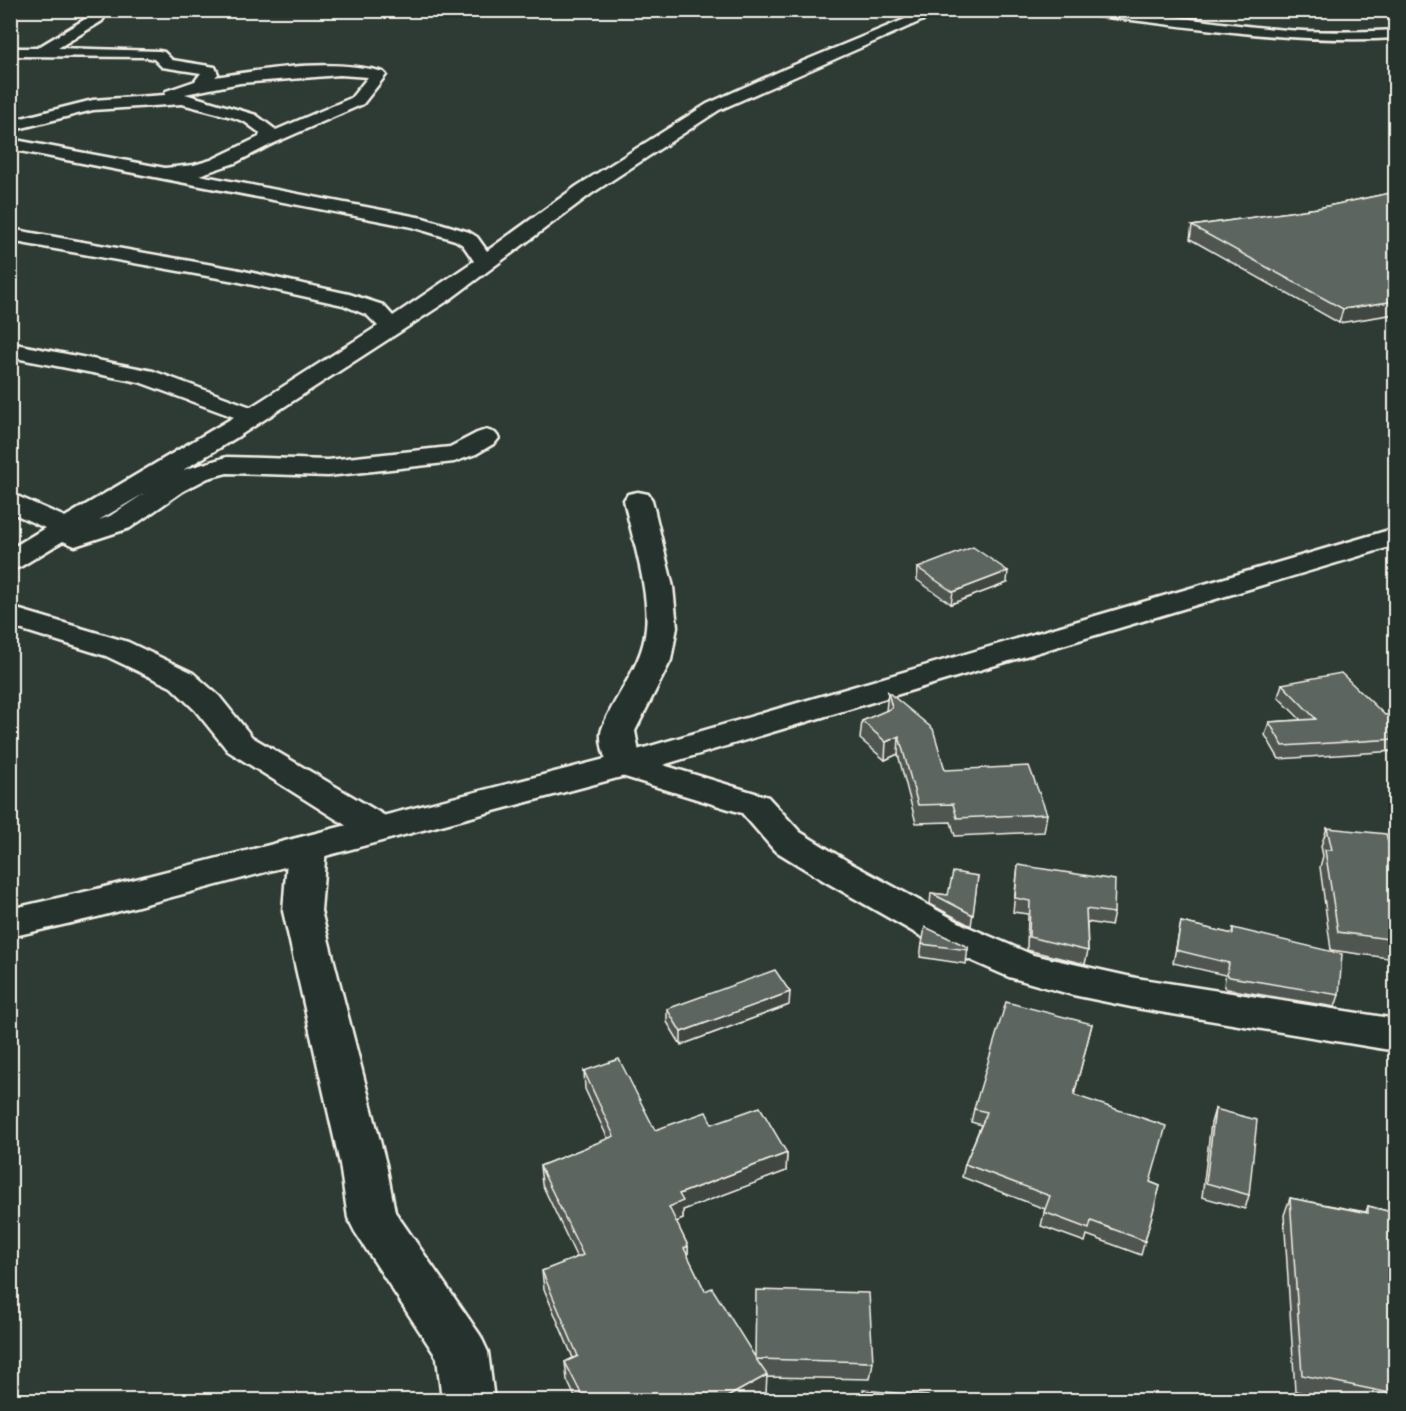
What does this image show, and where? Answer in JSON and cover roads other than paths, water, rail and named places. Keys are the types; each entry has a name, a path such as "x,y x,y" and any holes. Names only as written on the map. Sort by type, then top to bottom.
{"street":[{"path":"19,67 97,18 103,10"},
{"path":"10,561 253,416 391,327 485,263 584,190 713,107 792,71 940,10"},
{"path":"1082,10 1312,37 1362,38 1395,34"},
{"path":"10,52 146,53 159,56 167,64 210,70 210,74 183,93"},
{"path":"13,128 80,107 154,100 183,93 341,70 378,75 357,101 266,140 221,164 194,172 164,174"},
{"path":"183,93 260,123 269,132 266,140"},
{"path":"10,144 427,225 462,236 470,241 485,263"},
{"path":"221,164 218,179 225,186"},
{"path":"10,235 235,274 350,300 375,310 391,327"},
{"path":"10,350 146,376 253,416"},
{"path":"10,501 56,533 58,540 74,538 112,526 174,485 212,468 227,465 328,468 376,461 431,457 467,449 486,438"},
{"path":"624,765 618,731 655,660 662,627 658,587 638,500"},
{"path":"10,923 624,765 1395,536"},
{"path":"10,616 117,649 182,680 207,703 240,744 379,829"},
{"path":"624,765 755,805 787,841 839,873 952,936 1023,967 1136,993 1395,1035"},
{"path":"307,848 302,911 360,1153 372,1218 462,1352 468,1401"}]}
